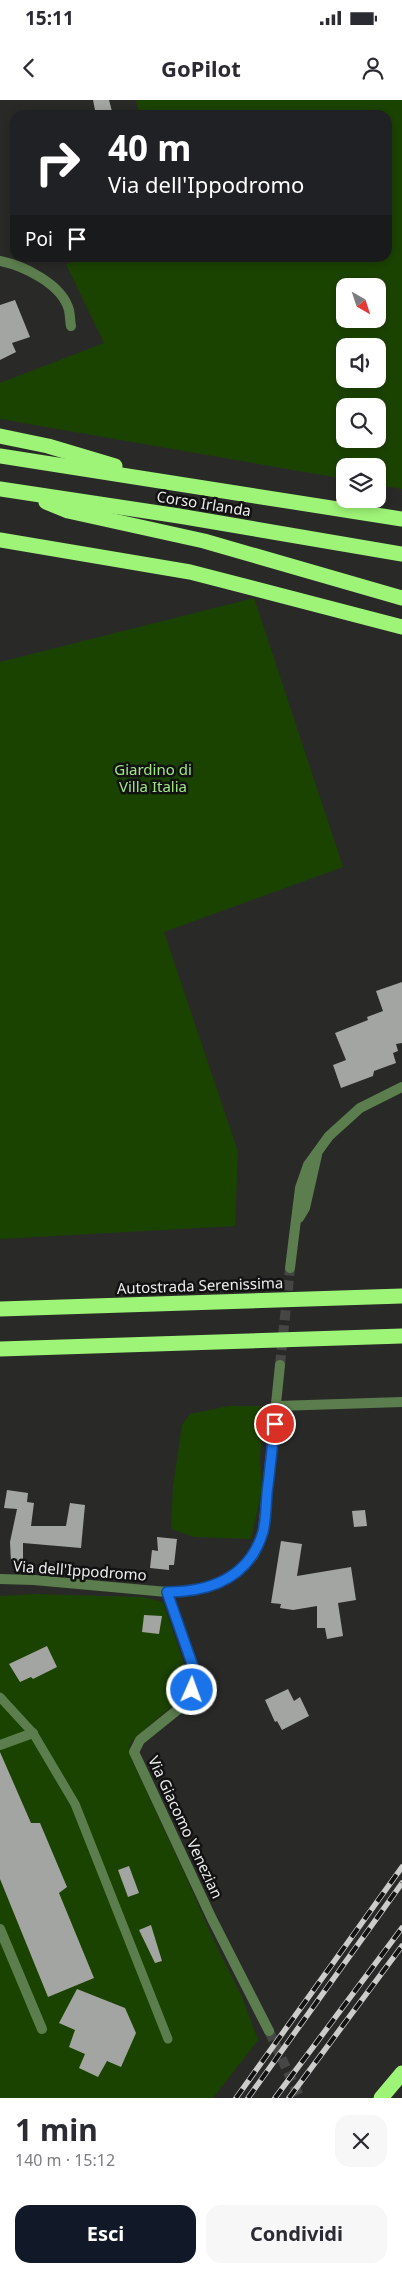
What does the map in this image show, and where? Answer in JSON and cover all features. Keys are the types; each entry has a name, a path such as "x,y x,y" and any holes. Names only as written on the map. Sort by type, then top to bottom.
{"highway":[{"path":"0,436 48,446 167,482"},
{"name":"Corso Irlanda","path":"0,456 394,518"},
{"name":"Corso Irlanda","path":"0,489 402,554"},
{"path":"19,492 68,511 204,541 402,598"},
{"path":"0,540 190,572 402,627"},
{"name":"Autostrada Serenissima","path":"0,1310 402,1296"},
{"path":"0,1349 402,1336"},
{"path":"381,2098 402,2073"}],"street":[{"path":"0,261 27,269 53,287 69,308 71,326"},
{"path":"290,1268 297,1221 304,1208 318,1152 342,1123 360,1108 402,1087"},
{"name":"Via dell'Ippodromo","path":"0,1579 188,1592 208,1588 234,1575 253,1555 263,1530 280,1365"},
{"path":"277,1406 402,1402"},
{"name":"Via Giacomo Venezian","path":"167,1592 196,1675 186,1703 140,1740 134,1752 212,1919 269,2031"},
{"path":"0,1745 33,1733"},
{"path":"0,1929 42,2029"}],"lane":[{"path":"0,1697 33,1733 75,1804 168,2040"}],"green space":[{"path":"136,100 402,100 402,489 386,486 386,458 336,458 336,477 0,419 0,383 104,343 66,264 74,262 392,262 392,110 139,110"},
{"name":"Giardino di Villa Italia","path":"254,598 343,867 164,932 238,1152 235,1226 0,1239 0,662"},
{"path":"229,1406 264,1406 260,1458 262,1489 251,1539 194,1537 171,1529 173,1487 182,1425 190,1414"},
{"path":"35,1594 143,1597 163,1602 187,1672 180,1699 129,1745 131,1758 213,1939 242,1997 258,2040 213,2098 0,2098 0,1596"}],"building":[{"path":"93,100 109,100 112,110 95,110"},
{"path":"15,300 30,337 12,343 16,352 0,360 0,305"},
{"path":"402,982 402,1043 396,1044 398,1051 393,1053 396,1063 374,1071 373,1076 341,1088 333,1065 346,1060 335,1033 368,1020 367,1017 383,1011 376,991"},
{"path":"7,1490 28,1493 27,1502 34,1503 31,1526 66,1526 70,1503 85,1505 81,1548 23,1543 23,1562 11,1562 10,1542 17,1509 4,1508"},
{"path":"365,1510 367,1526 354,1527 352,1511"},
{"path":"157,1537 177,1539 174,1565 169,1565 169,1570 150,1568 152,1550 158,1551"},
{"path":"281,1541 302,1544 297,1576 351,1567 356,1600 338,1603 343,1636 327,1639 325,1628 317,1628 317,1606 293,1610 280,1608 281,1604 271,1603"},
{"path":"144,1615 162,1616 159,1634 142,1632"},
{"path":"47,1646 57,1667 33,1679 31,1677 20,1682 9,1664"},
{"path":"288,1689 294,1701 300,1697 309,1716 282,1730 277,1721 275,1722 265,1700"},
{"path":"0,1752 31,1823 40,1823 67,1887 59,1893 94,1978 48,1997 0,1879"},
{"path":"129,1866 139,1893 128,1897 118,1870"},
{"path":"151,1925 162,1961 155,1963 139,1930"},
{"path":"77,1989 125,2008 136,2033 121,2067 107,2061 98,2077 79,2068 85,2054 69,2047 75,2030 59,2023"}],"tunnel":[{"path":"280,1365 290,1268"},
{"path":"269,2031 300,2098"}],"railway":[{"path":"236,2098 402,1867"},
{"path":"248,2098 402,1883"},
{"path":"275,2098 402,1928"},
{"path":"289,2098 402,1946"}],"route":[{"path":"192,1690 196,1675 167,1592 188,1592 208,1588 234,1575 253,1555 263,1530 275,1424"}]}
